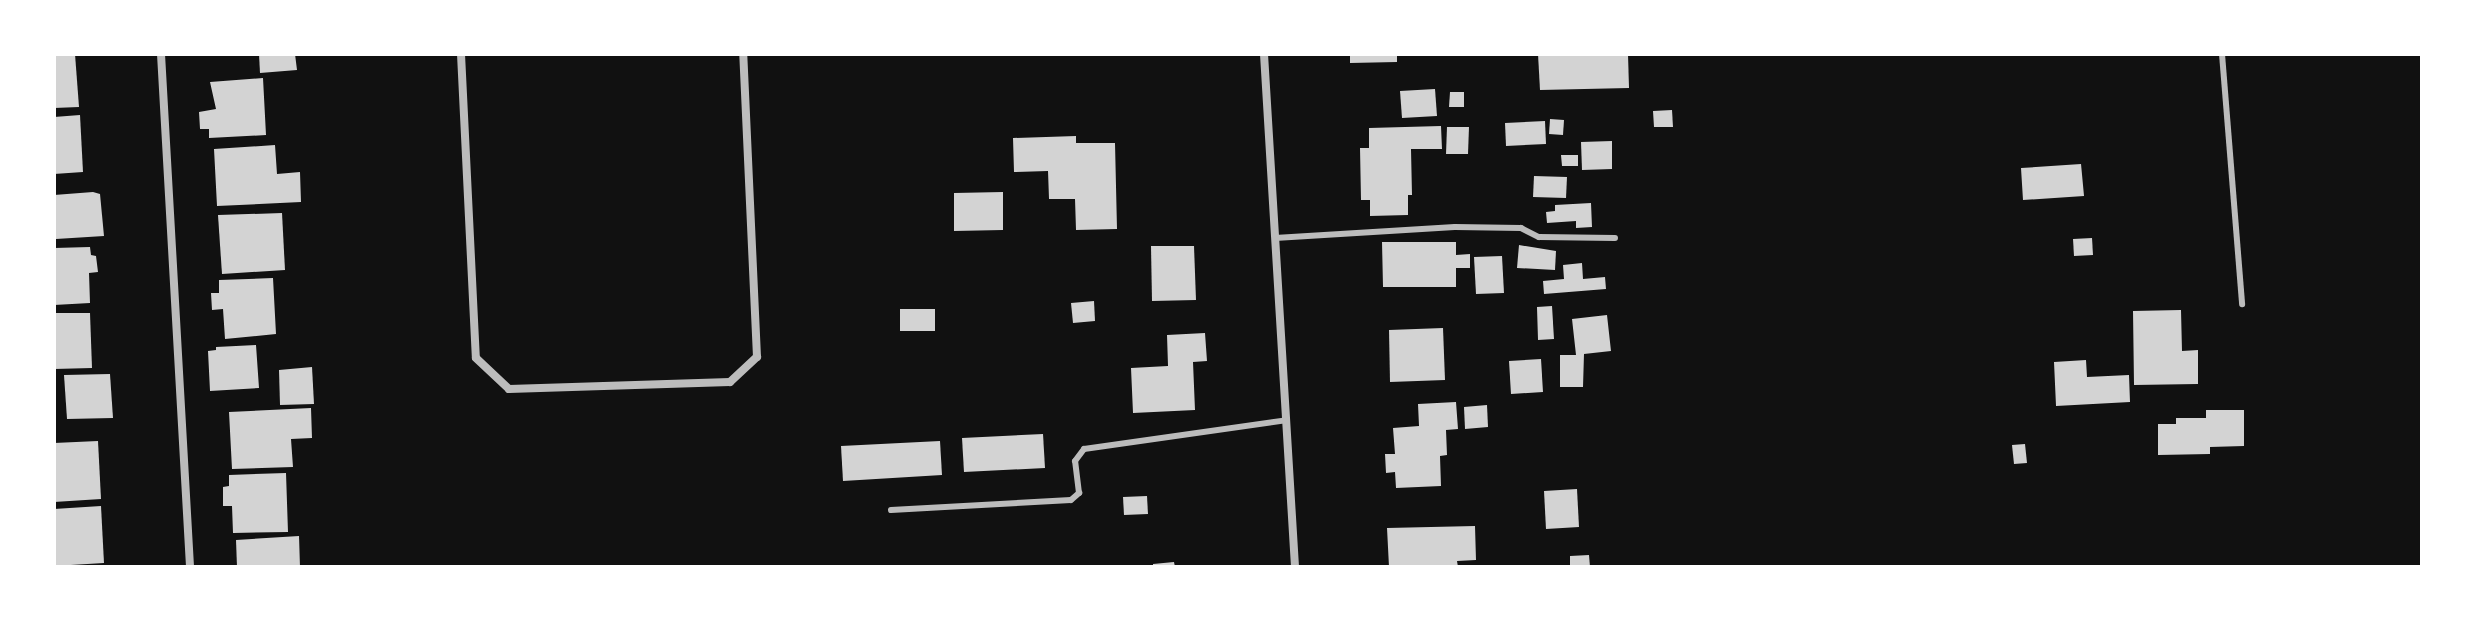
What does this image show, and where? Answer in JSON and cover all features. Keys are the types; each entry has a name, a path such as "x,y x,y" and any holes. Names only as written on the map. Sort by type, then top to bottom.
{"street":[{"path":"161,54 190,567"},
{"path":"461,54 476,358 509,389 730,382 757,357 743,54"},
{"path":"1264,54 1295,567"}],"lane":[{"path":"2222,54 2242,304"},
{"path":"1275,238 1455,227 1521,228 1539,237 1615,238"},
{"path":"891,510 1071,500 1079,493 1075,461 1084,449 1287,420"}],"building":[{"path":"54,54 75,54 79,107 54,108"},
{"path":"259,54 295,54 297,70 260,73"},
{"path":"1350,54 1397,54 1397,62 1350,63"},
{"path":"1538,54 1628,54 1629,88 1540,90"},
{"path":"263,78 266,135 209,138 209,129 200,129 199,112 216,109 210,82"},
{"path":"1435,89 1437,116 1402,118 1400,91"},
{"path":"1450,92 1464,92 1464,107 1449,107"},
{"path":"1672,110 1673,127 1654,127 1653,111"},
{"path":"80,115 83,172 54,174 54,117"},
{"path":"1550,119 1564,120 1563,135 1549,134"},
{"path":"1545,121 1546,144 1506,146 1505,123"},
{"path":"1441,126 1442,149 1411,149 1412,195 1408,195 1408,215 1370,216 1370,200 1361,200 1360,148 1369,148 1369,128"},
{"path":"1447,127 1469,127 1468,154 1446,154"},
{"path":"1076,136 1076,143 1115,143 1117,229 1076,230 1075,199 1049,199 1048,171 1014,172 1013,138"},
{"path":"1612,141 1612,169 1582,170 1581,142"},
{"path":"275,145 277,174 300,172 301,202 217,206 214,149"},
{"path":"1561,155 1578,155 1578,166 1562,166"},
{"path":"2081,164 2084,196 2023,200 2021,168"},
{"path":"1534,176 1567,177 1566,198 1533,197"},
{"path":"1003,192 1003,230 954,231 954,193"},
{"path":"100,194 104,236 56,239 54,195"},
{"path":"1591,203 1592,227 1576,228 1576,221 1547,223 1546,212 1555,211 1555,205"},
{"path":"282,213 285,270 222,274 218,215"},
{"path":"2092,238 2093,255 2074,256 2073,239"},
{"path":"1382,242 1456,242 1456,255 1470,254 1470,268 1456,268 1456,287 1383,287"},
{"path":"1519,245 1556,251 1555,270 1517,268"},
{"path":"1151,246 1194,246 1196,300 1152,301"},
{"path":"90,247 91,255 96,256 98,272 89,273 90,303 54,305 54,248"},
{"path":"1502,256 1504,293 1476,294 1474,257"},
{"path":"1582,263 1583,279 1605,277 1606,289 1544,294 1543,281 1564,279 1563,265"},
{"path":"273,278 276,334 225,339 223,309 212,310 211,293 219,293 219,280"},
{"path":"1094,301 1095,321 1073,323 1071,303"},
{"path":"1552,306 1554,339 1538,340 1537,307"},
{"path":"900,309 935,309 935,331 900,331"},
{"path":"2181,310 2182,351 2198,350 2198,384 2134,385 2133,311"},
{"path":"54,313 90,313 92,368 54,369"},
{"path":"1607,315 1611,351 1584,354 1583,387 1560,387 1560,355 1576,355 1572,319"},
{"path":"1443,328 1445,380 1390,382 1389,330"},
{"path":"1205,333 1207,361 1193,362 1195,410 1133,413 1131,368 1168,366 1167,335"},
{"path":"256,345 259,388 210,391 208,351 216,350 216,347"},
{"path":"1541,359 1543,392 1511,394 1509,361"},
{"path":"2086,360 2087,377 2129,375 2130,402 2056,406 2054,362"},
{"path":"312,367 314,404 280,405 279,370"},
{"path":"110,374 113,418 67,419 64,375"},
{"path":"1456,402 1458,429 1446,430 1447,455 1440,456 1441,486 1396,488 1395,472 1386,473 1385,454 1395,454 1393,428 1419,426 1418,404"},
{"path":"1487,405 1488,427 1465,429 1464,407"},
{"path":"311,408 312,438 291,439 293,467 232,469 229,412"},
{"path":"2206,410 2244,410 2244,446 2210,447 2210,454 2158,455 2158,424 2176,424 2176,418 2206,418"},
{"path":"1043,434 1045,468 964,472 962,438"},
{"path":"98,441 101,499 54,502 54,443"},
{"path":"940,441 942,475 843,481 841,446"},
{"path":"2025,444 2027,463 2014,464 2012,445"},
{"path":"286,473 288,532 233,533 232,506 223,506 223,487 229,486 229,475"},
{"path":"1577,489 1579,527 1546,529 1544,491"},
{"path":"1147,496 1148,514 1124,515 1123,497"},
{"path":"101,506 104,563 54,566 54,509"},
{"path":"1475,526 1476,560 1457,561 1458,567 1389,567 1387,528"},
{"path":"299,536 300,567 237,567 236,540"},
{"path":"1589,555 1590,567 1570,567 1570,556"},
{"path":"1174,562 1175,567 1153,567 1153,564"}]}
